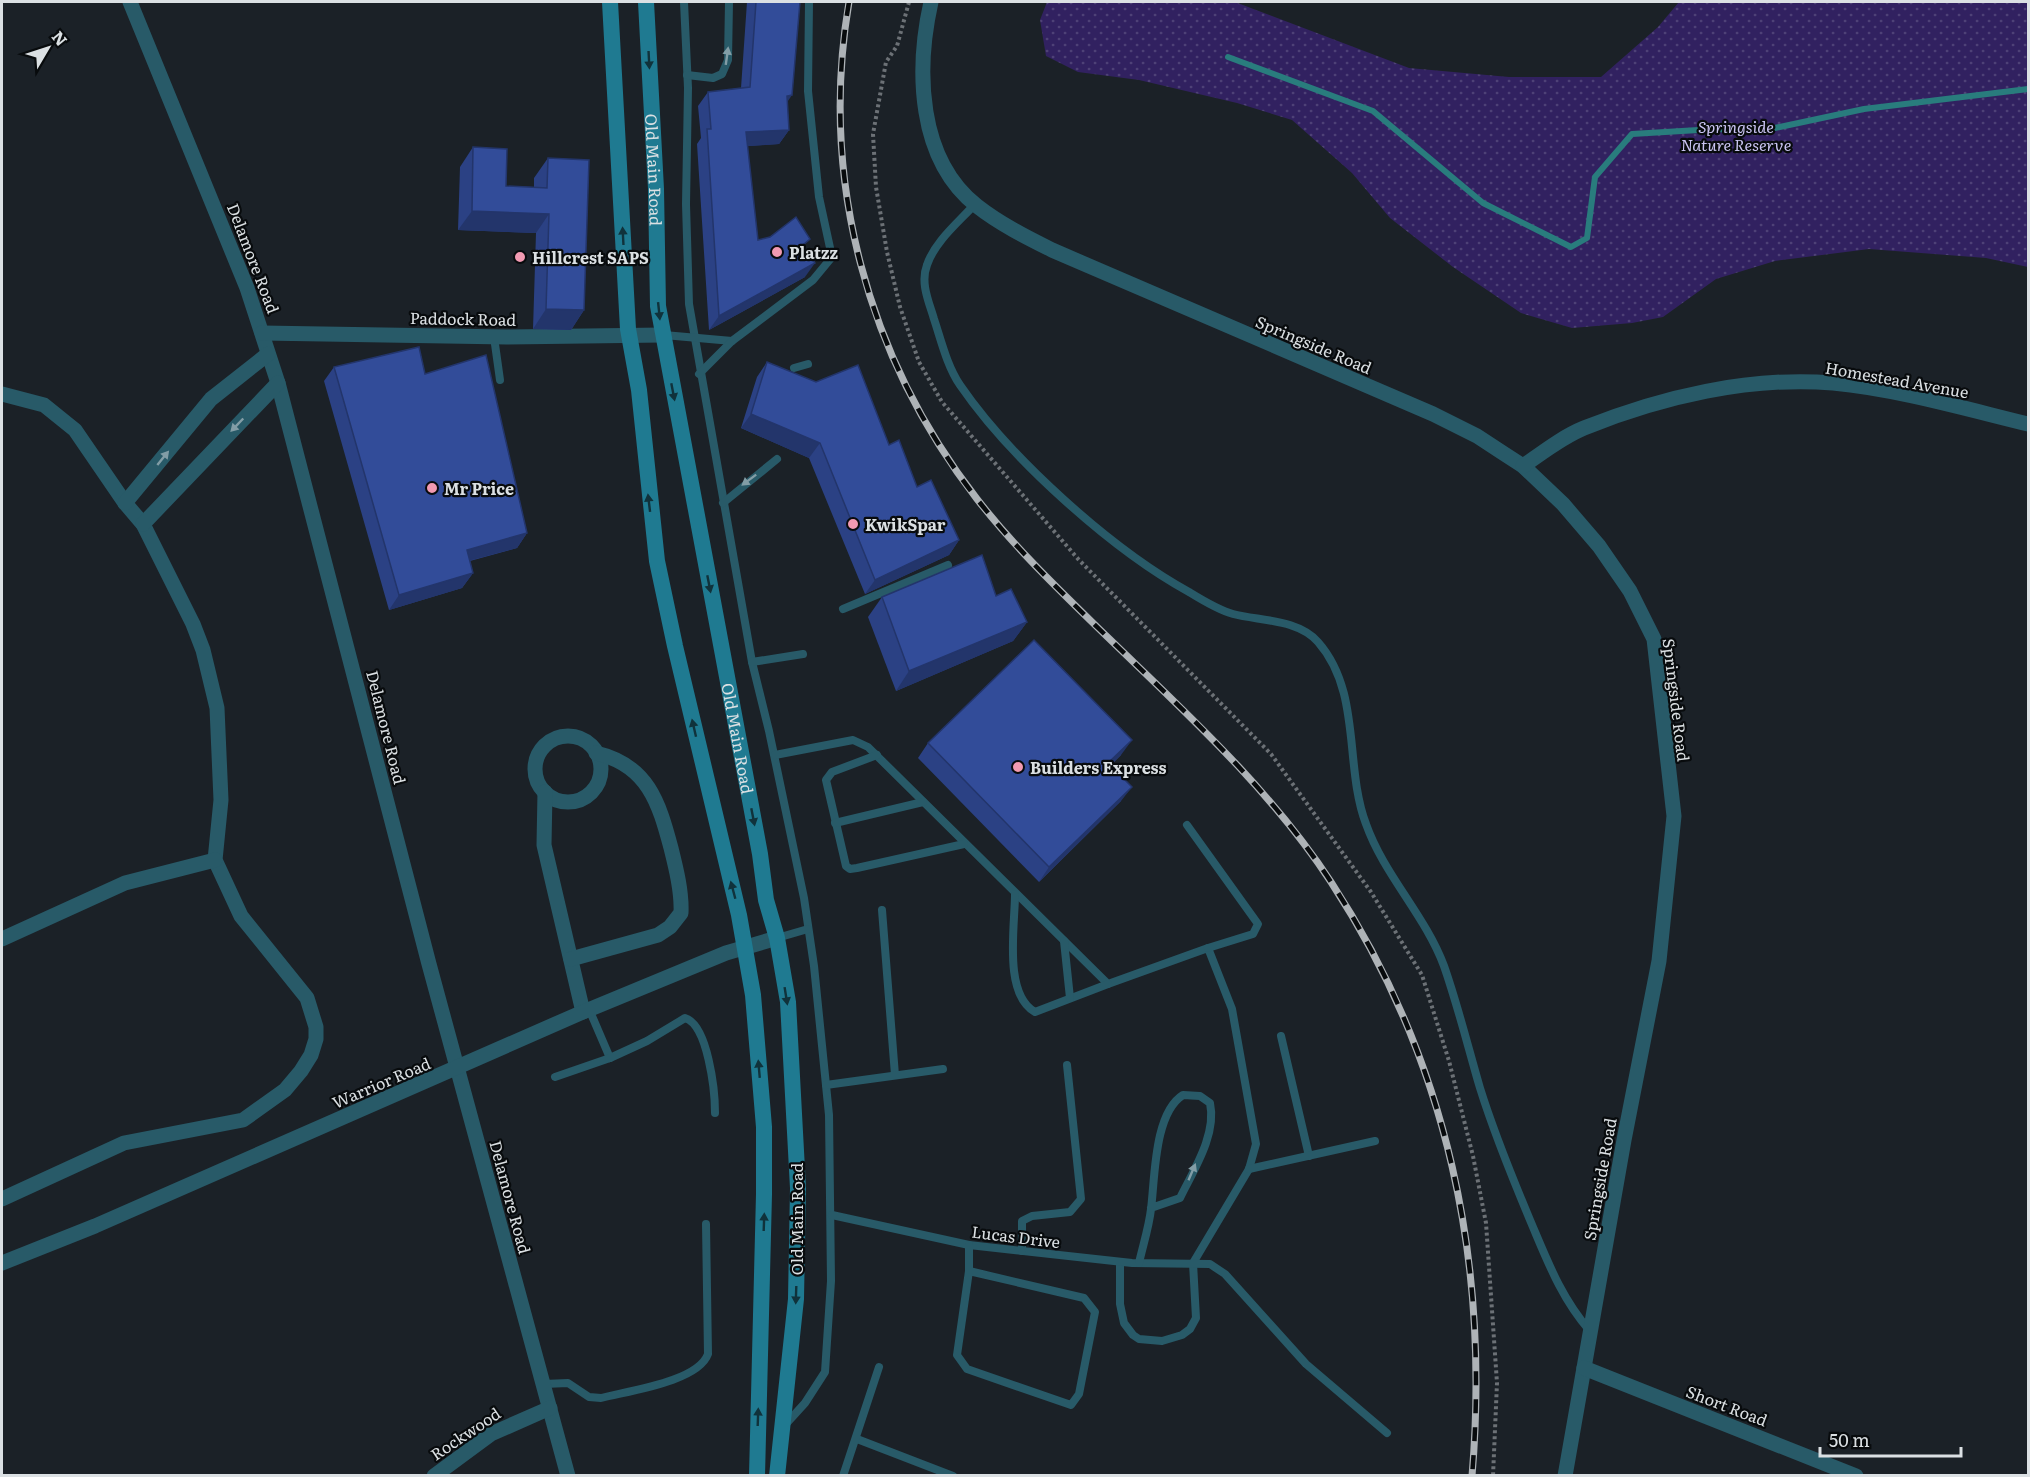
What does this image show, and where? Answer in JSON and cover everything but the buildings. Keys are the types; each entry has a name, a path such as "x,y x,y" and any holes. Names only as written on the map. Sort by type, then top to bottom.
{"main road":[{"name":"Old Main Road","path":"610,2 630,336 639,390 657,561 746,947 764,1127 757,1476"},
{"name":"Old Main Road","path":"646,2 656,189 658,306 662,335 758,843 766,900 777,938 788,1002 798,1188 796,1299 777,1476"}],"street":[{"name":"Delamore Road","path":"130,2 216,208 278,383 568,1476"},
{"name":"Springside Road","path":"931,2 922,68 927,120 948,173 975,204 1011,229 1052,250 1433,414 1477,436 1523,466 1563,504 1599,546 1630,591 1654,639 1674,816 1659,961 1624,1140 1564,1476"},
{"name":"Paddock Road","path":"262,333 494,337 662,335"},
{"path":"125,503 211,399 268,354"},
{"path":"143,524 278,383"},
{"name":"Homestead Avenue","path":"1523,466 1583,428 1683,395 1778,383 1833,383 1890,393 2028,424"},
{"path":"2,394 44,405 65,419 125,503 143,524 203,650 218,708 221,800 215,860 241,916 307,998 314,1016 316,1040 301,1071 285,1090 243,1120 124,1143 2,1199"},
{"path":"545,792 561,801 570,801 588,795 599,780 600,761 596,753 583,740 574,736 565,736 548,742 537,757 535,766 536,776 545,792 544,845 571,959 586,1010"},
{"path":"571,959 658,935 670,927 681,913 674,861 660,805 650,788 622,762 596,753"},
{"path":"2,939 125,883 215,860"},
{"name":"Warrior Road","path":"2,1263 458,1068 586,1010 746,947 777,938"},
{"name":"Short Road","path":"1584,1368 1856,1476"},
{"name":"Rockwood","path":"434,1476 492,1434 516,1421 550,1408"}],"lane":[{"path":"684,2 687,75 686,215 689,304 693,338 752,662 795,849 808,929 826,1085 832,1215 831,1281 825,1372 805,1403 784,1425"},
{"path":"687,75 713,78 722,74 728,60 729,2"},
{"path":"699,374 732,341 813,280 832,257 819,197 808,92 809,2"},
{"path":"975,204 935,248 926,266 923,283 941,342 958,382 997,430 1049,486 1138,561 1228,613 1264,619 1309,633 1327,654 1338,674 1347,705 1351,746 1364,821 1382,861 1418,917 1443,963 1500,1147 1552,1274 1570,1308 1591,1331"},
{"path":"662,335 732,341"},
{"path":"494,337 501,380"},
{"path":"794,368 808,364"},
{"path":"723,503 777,459"},
{"path":"843,609 948,565"},
{"path":"752,662 803,654"},
{"path":"775,755 853,740 868,747 1108,984"},
{"path":"877,755 832,772 826,780 842,859 850,869 964,844"},
{"path":"836,823 923,802"},
{"path":"1016,894 1014,978 1026,1007 1035,1012 1208,948 1253,934 1258,924 1187,825"},
{"path":"882,910 895,1075"},
{"path":"777,938 808,929"},
{"path":"1064,941 1070,998"},
{"path":"1120,1262 1120,1304 1128,1330 1139,1339 1162,1341 1182,1335 1196,1321 1197,1263 1249,1169 1256,1144 1246,1081 1232,1009 1208,948"},
{"path":"586,1010 610,1058"},
{"path":"555,1077 610,1058 647,1041 678,1020 689,1019 700,1036 713,1078 715,1113"},
{"path":"1281,1036 1309,1155"},
{"path":"1022,1251 1022,1221 1032,1216 1070,1212 1081,1199 1067,1065"},
{"path":"826,1085 943,1069"},
{"path":"1139,1263 1152,1208 1151,1195 1158,1150 1170,1107 1183,1095 1200,1096 1210,1103 1212,1112 1209,1136 1180,1198 1152,1208"},
{"path":"1249,1169 1375,1141"},
{"name":"Lucas Drive","path":"832,1215 969,1245 1120,1262 1197,1263"},
{"path":"544,1384 568,1383 589,1396 600,1398 675,1379 699,1368 708,1354 706,1224"},
{"path":"969,1245 969,1271 957,1355 960,1363 967,1369 1071,1405 1079,1394 1095,1311 1091,1304 1084,1298 969,1271"},
{"path":"1197,1263 1210,1264 1225,1274 1257,1313 1306,1364 1387,1433"},
{"path":"843,1476 879,1367"},
{"path":"856,1439 953,1476"}],"path":[{"path":"909,2 897,46 886,62 873,134 876,187 887,252 900,307 920,362 942,402 1079,560 1271,754 1371,892 1422,975 1465,1124 1485,1223 1497,1383 1493,1476"}],"green space":[{"name":"Springside Nature Reserve","path":"1047,2 1235,2 1409,68 1509,77 1601,77 1658,27 1679,2 2028,2 2028,267 1986,258 1869,249 1775,261 1716,279 1663,317 1632,323 1572,328 1521,313 1453,267 1390,218 1352,173 1292,120 1237,103 1139,80 1078,72 1046,56 1040,20"}],"waterway":[{"path":"1228,57 1373,111 1483,203 1571,247 1587,238 1595,177 1632,134 1715,129 1761,131 1864,109 2028,89"}],"railway":[{"path":"849,2 841,68 841,134 847,200 860,264 880,326 906,386 939,444 977,499 1004,532 1062,593 1219,746 1278,811 1306,846 1331,882 1371,950 1405,1021 1432,1093 1452,1167 1466,1242 1474,1319 1476,1397 1472,1476"}],"place":[{"name":"Platzz","path":"777,252"},
{"name":"Hillcrest SAPS","path":"520,257"},
{"name":"Mr Price","path":"432,488"},
{"name":"KwikSpar","path":"853,524"},
{"name":"Builders Express","path":"1018,767"}]}
